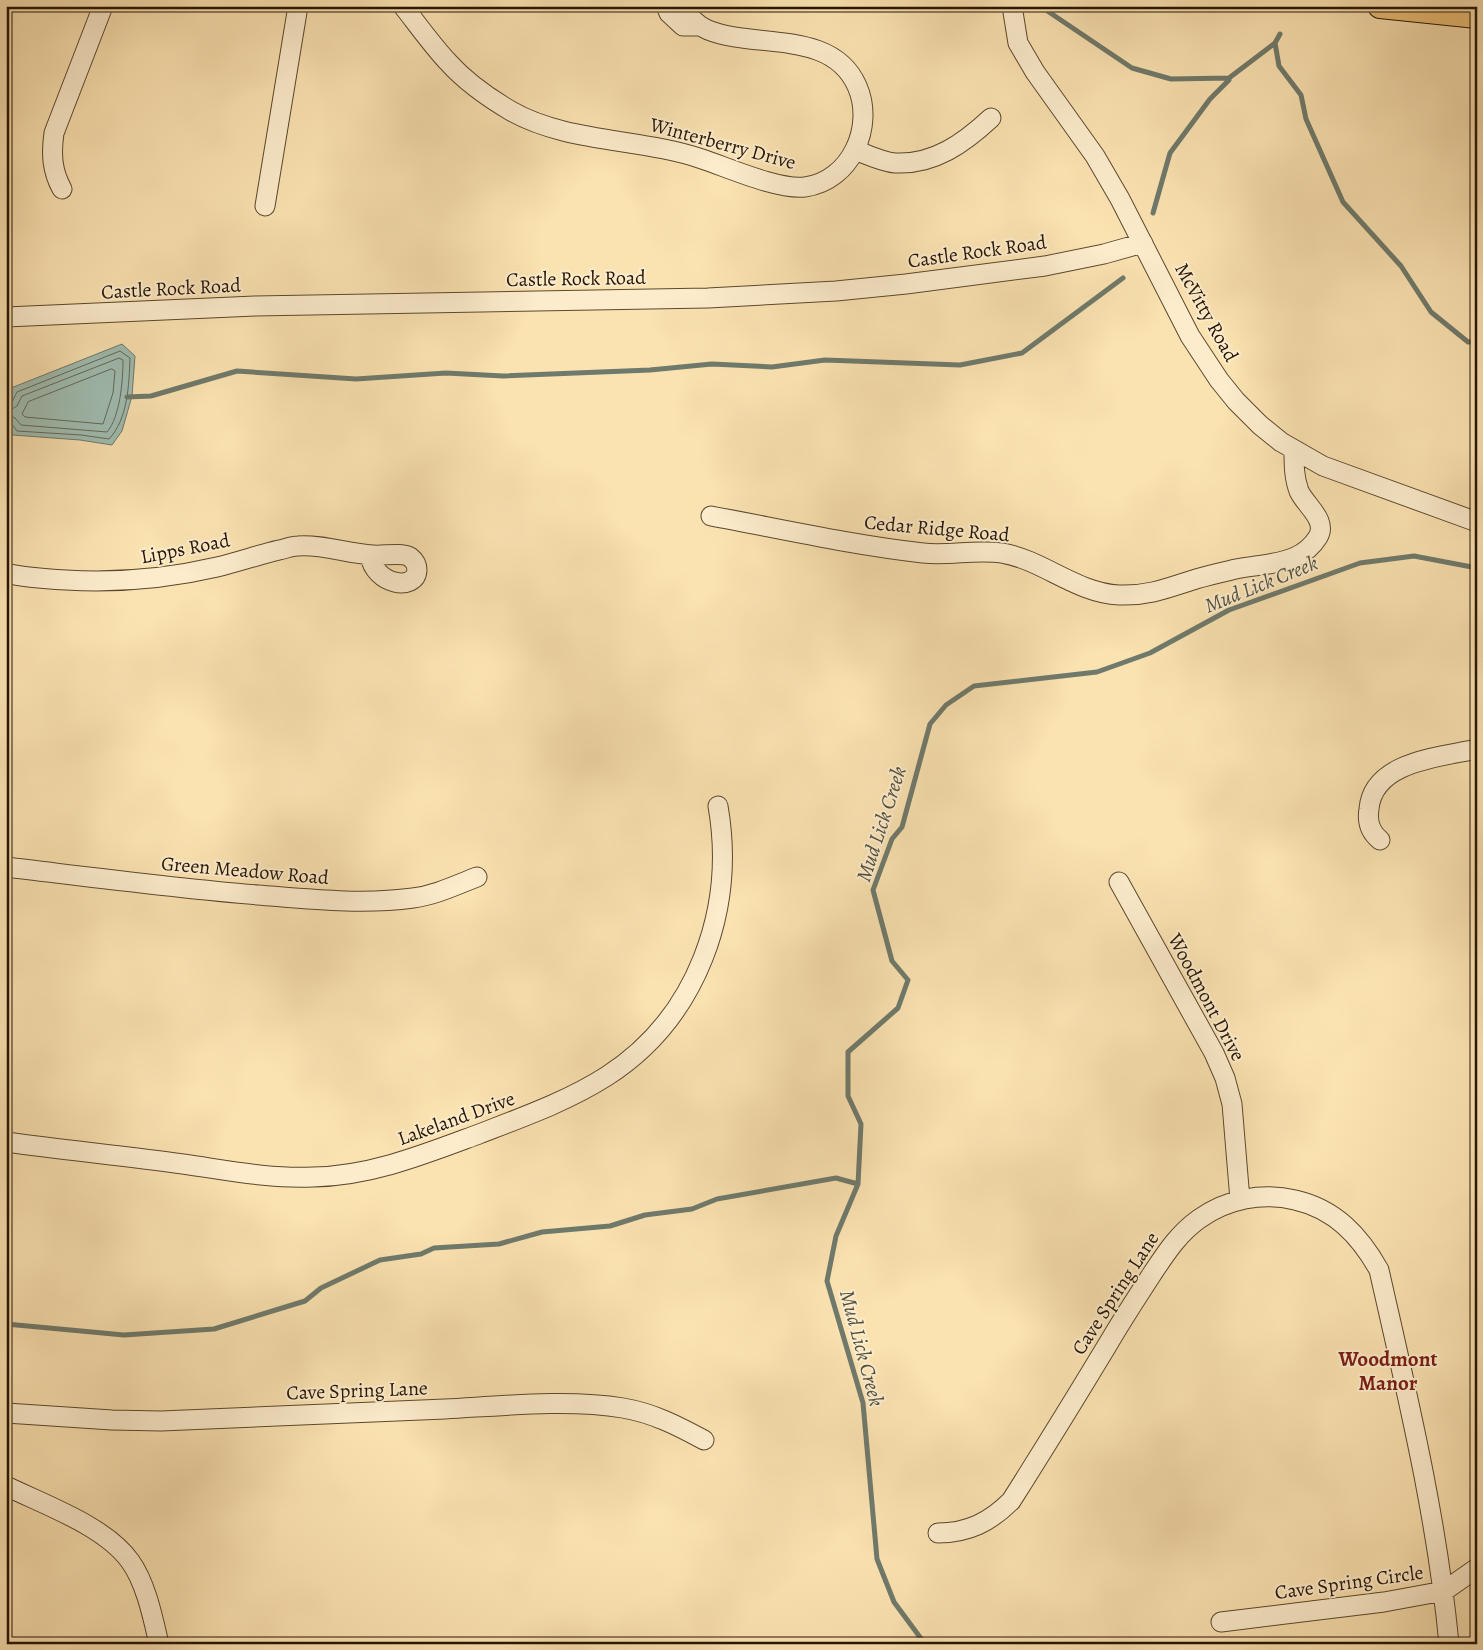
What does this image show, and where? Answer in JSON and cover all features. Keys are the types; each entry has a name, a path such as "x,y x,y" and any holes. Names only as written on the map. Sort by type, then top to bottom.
{"main road":[{"path":"1380,6 1477,16"}],"street":[{"path":"62,189 53,166 51,149 54,133 103,6"},
{"path":"265,206 298,6"},
{"name":"Winterberry Drive","path":"403,6 459,73 512,112 546,126 569,132 667,149 789,186 805,187 818,184 830,178 844,166 860,139 864,123 864,108 857,86 849,72 837,60 806,47 733,37 708,30 689,17 682,6"},
{"name":"Winterberry Drive","path":"666,6 669,13 683,26 701,26"},
{"name":"McVitty Road","path":"1012,6 1018,43 1035,72 1095,156 1120,199 1190,336 1219,380 1236,401 1260,425 1294,450 1323,466 1477,522"},
{"path":"855,150 894,163 912,162 932,157 952,148 968,138 991,118"},
{"name":"Castle Rock Road","path":"6,317 255,306 708,298 836,291 1045,266 1104,254 1143,243"},
{"name":"Cedar Ridge Road","path":"711,516 856,544 926,553 1003,553 1024,559 1094,591 1117,595 1140,595 1167,590 1198,578 1236,569 1284,561 1298,556 1310,547 1320,534 1319,522 1315,512 1303,499 1299,490 1294,472 1294,450"},
{"name":"Lipps Road","path":"6,573 31,579 92,582 148,580 185,575 298,546 341,549 370,555"},
{"path":"1380,840 1371,830 1368,816 1369,803 1374,791 1384,780 1402,767 1420,760 1477,749"},
{"name":"Lakeland Drive","path":"6,1142 280,1177 341,1176 368,1172 404,1161 533,1113 573,1095 607,1076 639,1052 662,1028 692,983 713,932 720,887 722,853 718,806"},
{"name":"Green Meadow Road","path":"6,867 173,888 322,900 380,901 414,898 440,892 477,876"},
{"name":"Woodmont Drive","path":"1119,882 1214,1053 1225,1078 1232,1104 1240,1200"},
{"name":"Cave Spring Lane","path":"938,1533 968,1530 985,1523 998,1514 1011,1501 1132,1303 1180,1234 1199,1219 1220,1207 1240,1200 1269,1196 1287,1198 1321,1208 1336,1218 1353,1232 1368,1250 1379,1270 1416,1431 1444,1591 1449,1644"},
{"name":"Cave Spring Lane","path":"6,1413 160,1421 591,1404 624,1408 650,1414 704,1440"},
{"path":"6,1486 92,1527 111,1541 124,1554 138,1575 153,1617 159,1644"},
{"name":"Cave Spring Circle","path":"1221,1622 1384,1602 1444,1591 1477,1568"}],"water":[{"path":"122,344 135,356 132,396 122,431 112,445 80,440 13,435 6,412 11,388"}],"waterway":[{"path":"1040,6 1132,68 1171,79 1229,78"},
{"name":"Mud Lick Creek","path":"1280,34 1275,43 1279,66 1301,95 1306,119 1343,202 1401,266 1431,312 1468,342 1477,342"},
{"path":"1153,213 1170,153 1210,99 1229,78 1275,43"},
{"path":"127,397 151,396 237,371 356,379 446,373 503,376 650,370 712,364 772,367 825,360 960,365 1022,353 1123,278"},
{"name":"Mud Lick Creek","path":"925,1644 894,1602 877,1559 863,1403 827,1281 836,1236 858,1184 861,1124 848,1096 848,1052 898,1008 908,980 892,961 873,890 892,839 902,827 930,724 946,705 974,686 1097,672 1150,653 1229,610 1360,563 1414,556 1477,568"},
{"path":"6,1324 124,1335 214,1329 305,1301 321,1288 380,1260 421,1254 434,1248 499,1244 542,1232 610,1226 645,1215 692,1209 717,1199 836,1178 858,1184"}],"district":[{"name":"Woodmont Manor","path":"1388,1371"}]}
